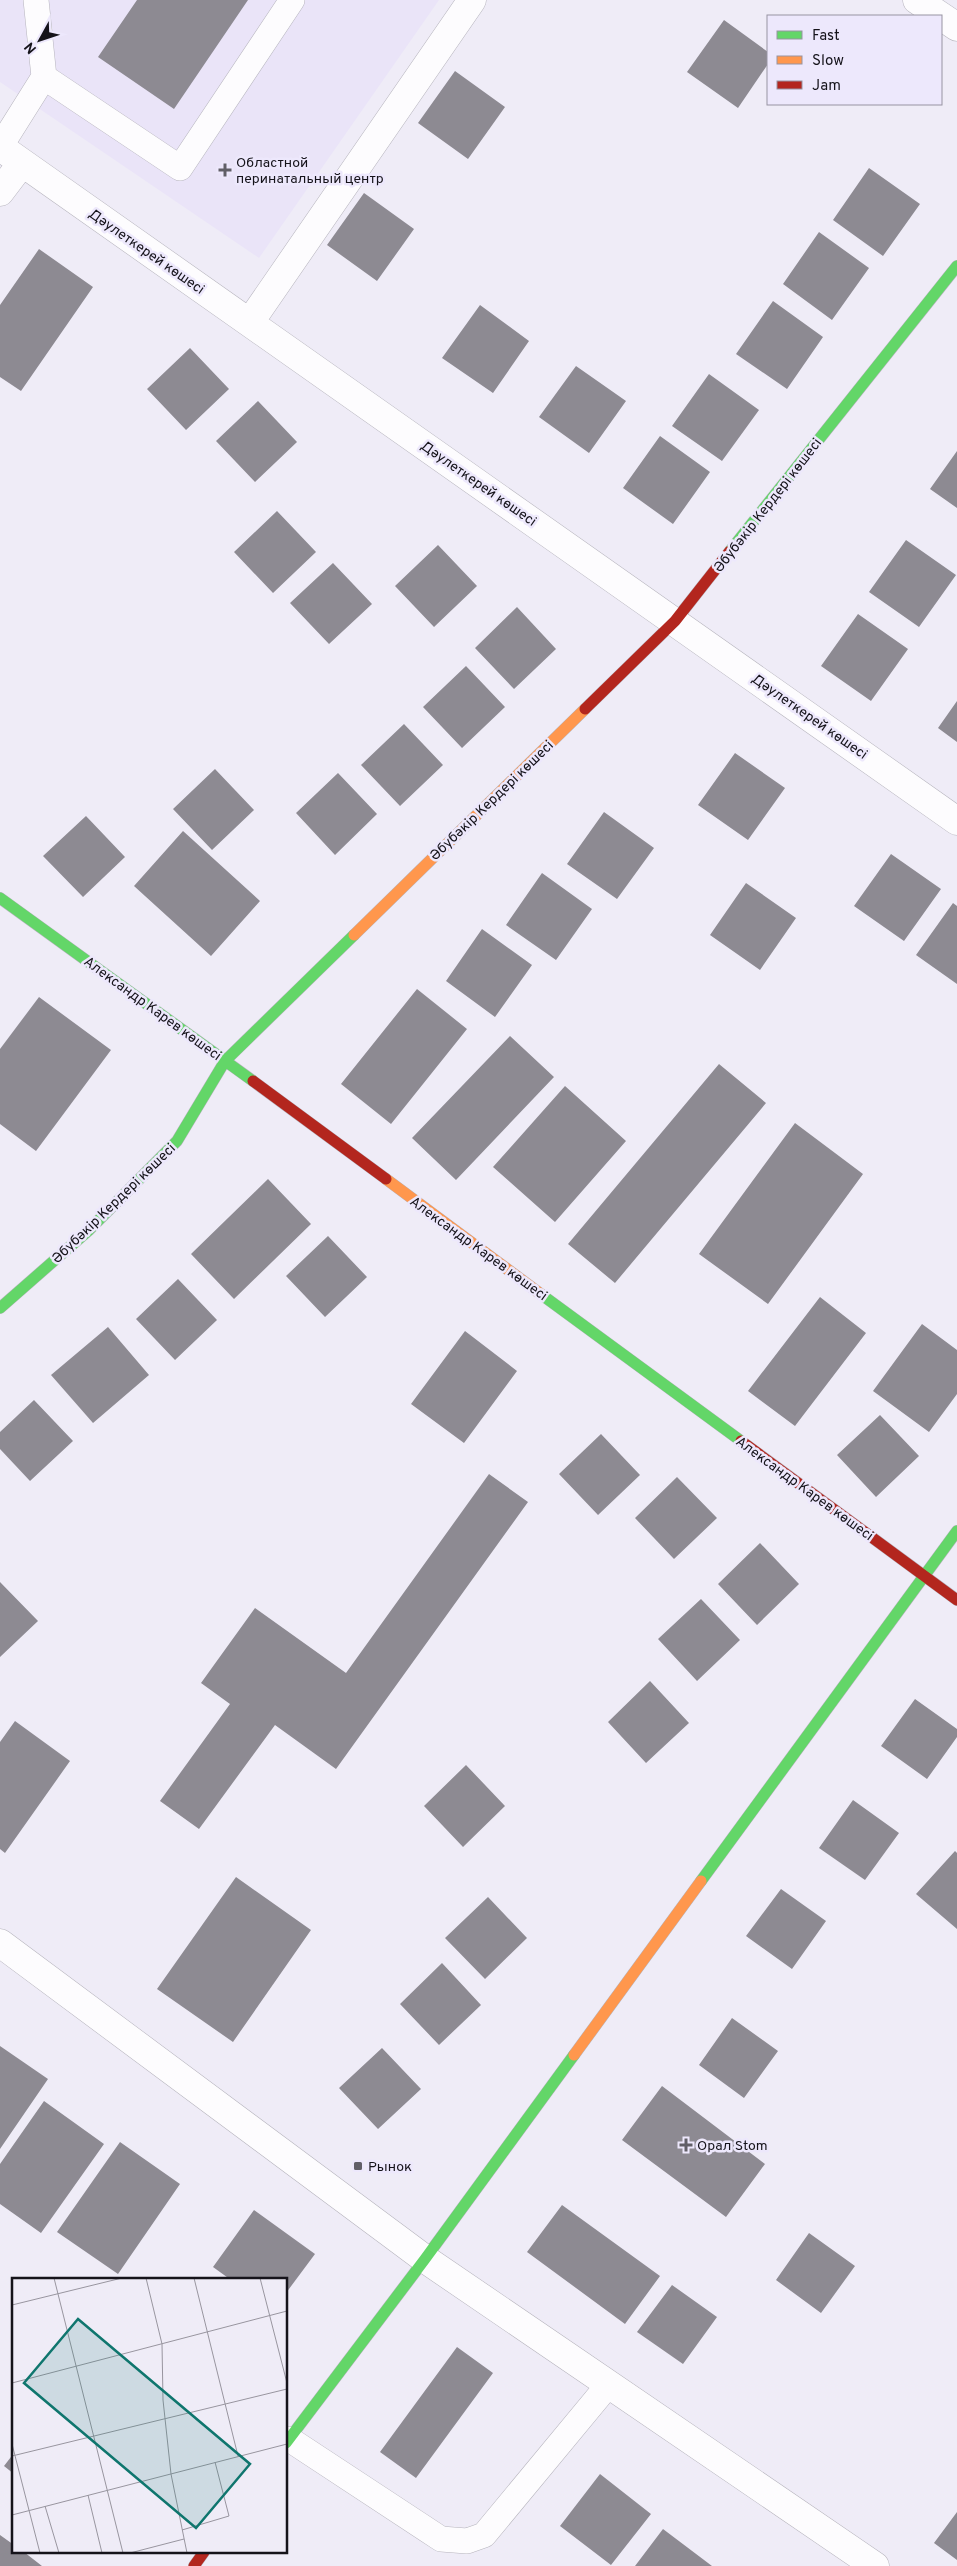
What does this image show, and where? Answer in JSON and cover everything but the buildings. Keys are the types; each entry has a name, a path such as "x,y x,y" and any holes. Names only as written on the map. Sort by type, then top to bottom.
{"street":[{"path":"250,322 472,0"},
{"path":"918,0 940,15"},
{"path":"942,17 957,27"},
{"name":"Дәулеткерей көшесі","path":"0,147 957,821"},
{"path":"0,192 22,163"},
{"name":"Әбубәкір Кердері көшесі","path":"0,1308 89,1230 177,1141 225,1060 675,621 957,266"},
{"name":"Александр Карев көшесі","path":"0,898 225,1060 957,1600"},
{"path":"288,2441 425,2259 957,1531"},
{"path":"0,1943 425,2259 876,2566"},
{"path":"194,2566 203,2554"}],"lane":[{"path":"0,147 44,77 36,0"},
{"path":"44,77 180,168 292,0"},
{"path":"288,2441 441,2539 467,2542 484,2535 610,2384"}],"shaded area":[{"name":"Областной перинатальный центр","path":"0,0 439,0 259,258 0,82"}],"traffic: fast":[{"path":"730,551 957,266"},
{"path":"0,898 253,1081"},
{"path":"0,1308 89,1230 177,1141 225,1061 354,935"},
{"path":"542,1295 741,1441"},
{"path":"701,1881 957,1531"},
{"path":"288,2440 425,2259 574,2055"}],"traffic: slow":[{"path":"354,935 585,709"},
{"path":"386,1179 542,1295"},
{"path":"574,2055 701,1881"}],"traffic: jam":[{"path":"585,709 675,621 730,551"},
{"path":"253,1081 386,1179"},
{"path":"741,1441 957,1600"},
{"path":"194,2566 203,2554"}],"place":[{"name":"Областной перинатальный центр","path":"225,170"},
{"name":"Орал Stom","path":"686,2145"},
{"name":"Рынок","path":"358,2166"}]}
